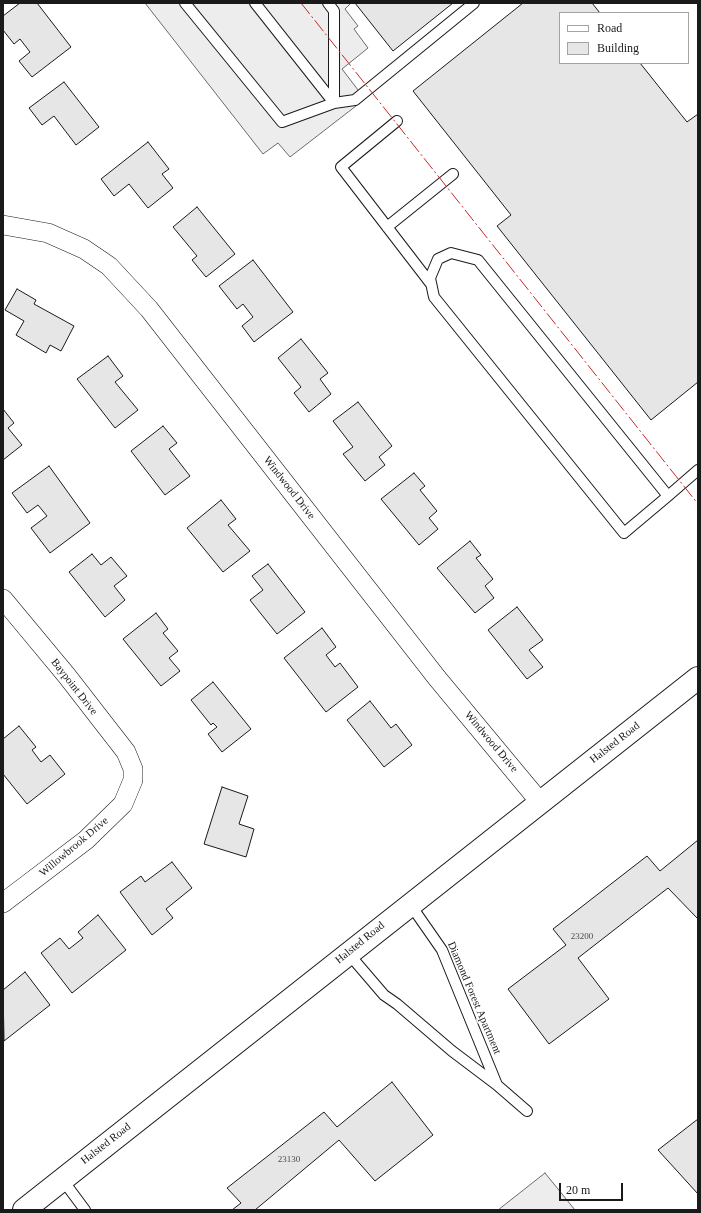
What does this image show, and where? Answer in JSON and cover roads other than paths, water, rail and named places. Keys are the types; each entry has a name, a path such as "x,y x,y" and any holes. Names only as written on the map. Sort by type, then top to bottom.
{"street":[{"name":"Windwood Drive","path":"3,225 48,233 84,249 109,266 149,309 437,678 540,802"},
{"name":"Baypoint Drive","path":"3,599 67,676 126,752 133,769 132,780"},
{"name":"Halsted Road","path":"24,1210 698,678"},
{"name":"Willowbrook Drive","path":"3,903 86,840 123,804 132,780"}],"lane":[{"path":"185,3 282,122 334,103 355,100 474,3"},
{"path":"255,3 334,103"},
{"path":"328,3 334,11 334,103"},
{"path":"397,121 341,167 431,285"},
{"path":"387,227 453,174"},
{"path":"668,496 478,260 451,253 438,259 430,278 434,298 624,533 668,496 698,470"},
{"name":"Diamond Forest Apartment","path":"410,904 442,950 498,1085"},
{"name":"Diamond Forest Apartment","path":"348,953 384,995 397,1004 452,1051 498,1085 528,1111"},
{"path":"62,1179 85,1210"}]}
